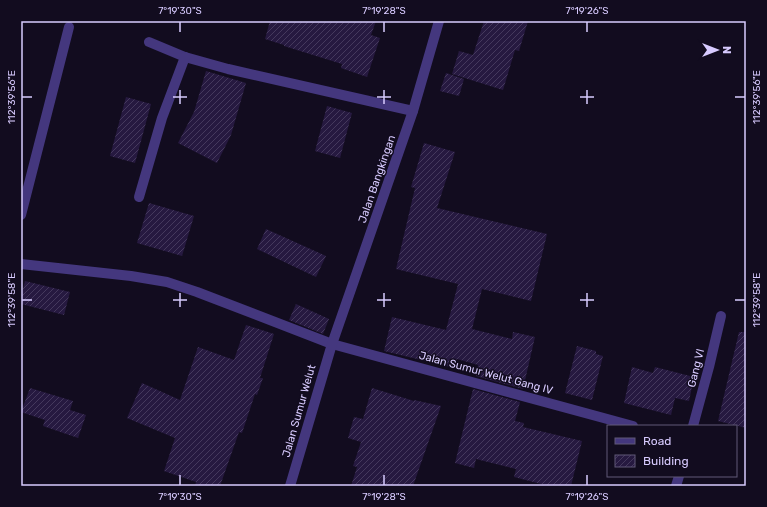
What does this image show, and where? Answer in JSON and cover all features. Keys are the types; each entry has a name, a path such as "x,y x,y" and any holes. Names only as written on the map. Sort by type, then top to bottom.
{"street":[{"name":"Jalan Bangkingan","path":"332,344 413,111 439,21"},
{"path":"21,215 69,26"},
{"path":"149,42 185,57 228,69 413,111"},
{"path":"139,197 162,118 185,57"},
{"name":"Jalan Sumur Welut Gang IV","path":"21,264 131,276 167,282 332,344 630,425"},
{"name":"Gang VI","path":"693,425 721,316"},
{"name":"Jalan Sumur Welut","path":"290,486 332,344"}],"building":[{"path":"270,21 376,21 371,35 380,38 367,77 341,68 342,64 265,39"},
{"path":"484,21 528,21 519,51 515,50 503,90 452,74 459,51 473,55"},
{"path":"206,71 246,83 231,135 217,163 178,143 194,112"},
{"path":"446,73 464,79 459,96 440,91"},
{"path":"126,97 151,104 135,163 110,156"},
{"path":"327,106 352,113 340,158 315,151"},
{"path":"424,143 455,152 437,208 547,234 531,301 482,289 472,329 512,339 513,332 535,337 523,389 476,376 478,365 457,359 454,368 384,351 392,317 446,330 458,284 396,269 415,188 411,187"},
{"path":"149,203 194,216 182,256 137,243"},
{"path":"266,229 326,256 316,277 257,249"},
{"path":"25,281 70,292 64,315 21,304"},
{"path":"296,304 329,319 323,334 289,320"},
{"path":"246,325 274,334 260,378 263,378 257,395 255,394 242,433 239,432 220,486 195,486 196,482 164,471 175,438 127,418 142,383 180,400 198,347 234,360"},
{"path":"739,332 746,332 746,428 718,421"},
{"path":"577,346 596,351 596,354 603,356 592,400 565,393"},
{"path":"632,367 653,373 655,367 694,377 689,401 675,398 671,415 624,403"},
{"path":"30,388 73,401 70,410 86,415 78,438 43,426 45,420 21,412"},
{"path":"372,388 414,401 441,406 413,486 351,486 357,467 353,466 361,442 348,438 354,417 363,419"},
{"path":"473,389 520,402 515,421 524,423 523,427 582,441 571,486 549,486 514,477 516,469 476,459 474,468 455,463"}]}
